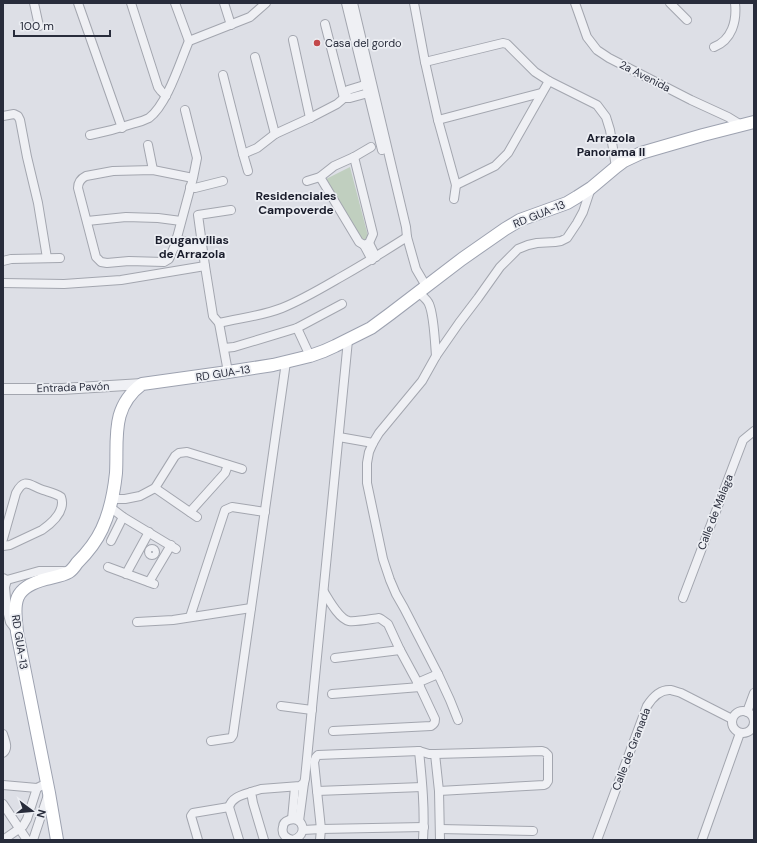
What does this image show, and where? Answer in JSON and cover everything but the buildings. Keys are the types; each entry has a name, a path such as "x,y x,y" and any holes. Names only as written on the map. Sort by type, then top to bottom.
{"main road":[{"name":"RD GUA-13","path":"57,840 44,788 17,632 15,610 18,598 26,587 36,582 69,572 88,552 102,529 111,503 115,482 116,432 119,417 128,398 135,389 142,384 286,362 324,351 371,328 462,259 510,226 529,216 567,203 591,188 628,158 703,135 754,122"}],"street":[{"path":"78,3 122,128"},
{"path":"131,3 158,88 166,96"},
{"path":"90,135 122,128 148,119 162,105 172,85 189,42 175,3"},
{"path":"224,3 231,24"},
{"path":"189,42 250,17 266,3"},
{"path":"346,3 369,84 406,227 407,237 424,298 429,304 431,311 436,356"},
{"path":"353,3 369,84"},
{"path":"414,3 424,62 456,185 454,199"},
{"name":"2a Avenida","path":"575,3 587,38 597,50 609,58 691,100 726,116 741,125"},
{"path":"670,3 688,20"},
{"path":"714,47 723,43 730,34 736,13 735,3"},
{"path":"35,4 39,26"},
{"path":"325,24 344,98"},
{"path":"293,40 310,118"},
{"path":"424,62 503,43 507,44 535,72 549,81 597,105 606,117 610,130 616,167"},
{"path":"255,57 275,134"},
{"path":"223,75 242,154 248,171"},
{"path":"456,185 495,166 508,153 549,81"},
{"path":"242,154 258,148 275,134 337,104 344,98 348,90 369,84"},
{"path":"344,98 350,98 371,92"},
{"path":"438,120 541,93"},
{"path":"185,110 197,158 193,178 176,242 169,259 164,262 130,261 107,263 101,262 96,257 78,188 78,183 83,177 113,171 153,170 193,178"},
{"path":"3,116 14,114 18,116 20,120 38,203 47,258"},
{"path":"148,145 153,170"},
{"path":"307,182 370,147"},
{"path":"354,157 373,234 367,244"},
{"path":"320,176 359,242 367,244 374,258"},
{"path":"190,187 196,188 223,181"},
{"path":"458,720 438,674 392,587 383,559 367,482 367,463 369,452 379,433 422,381 436,356 500,267 518,249 533,244 561,241 567,238 580,217 591,188"},
{"path":"228,372 219,323 213,316 198,215 231,210"},
{"path":"87,221 126,217 158,218 181,221"},
{"path":"219,323 269,312 301,299 374,258 407,237"},
{"path":"176,242 202,250"},
{"path":"3,259 60,258"},
{"path":"3,283 64,284 121,280 205,266"},
{"path":"224,348 234,347 297,328 342,304"},
{"path":"297,328 310,356"},
{"path":"295,820 305,779 348,340"},
{"path":"211,741 231,738 234,735 286,362"},
{"name":"Entrada Pavón","path":"3,389 62,389 142,384"},
{"name":"Calle de Málaga","path":"684,598 743,440 754,432"},
{"path":"339,437 373,443"},
{"path":"108,568 152,583 164,558 174,547 123,517 111,503 140,496 155,488 175,456 179,453 187,452 242,469"},
{"path":"190,512 225,473 228,465"},
{"path":"3,539 16,493 20,486 28,483 61,497 61,510 46,527 3,546"},
{"path":"155,488 197,517"},
{"path":"190,617 226,510 232,507 266,512"},
{"path":"111,541 123,517"},
{"path":"149,532 150,550"},
{"path":"126,574 161,539"},
{"path":"150,550 164,558"},
{"path":"17,632 10,622 7,610 5,583 39,571 69,572"},
{"path":"324,592 342,617 349,621 379,618 388,624 435,719 434,725 431,726 333,731"},
{"path":"137,622 174,620 251,608"},
{"path":"336,658 400,650"},
{"path":"332,694 419,685 438,674"},
{"name":"Calle de Granada","path":"597,840 647,706 651,699 662,692 673,690 732,719"},
{"path":"747,712 754,693"},
{"path":"281,706 312,710"},
{"path":"740,711 747,712 753,716 754,724 748,732 740,733 735,730 732,719 736,713 740,711"},
{"path":"702,840 740,733"},
{"path":"3,734 6,748 6,751 3,753"},
{"path":"419,750 424,827 423,840"},
{"path":"320,840 321,829 314,762 318,755 419,750 429,754 542,751 548,755 548,782 544,785 439,791"},
{"path":"435,754 439,791 440,840"},
{"path":"238,840 229,807 230,803 236,798 261,789 295,787 304,783"},
{"path":"3,785 44,788"},
{"path":"295,787 295,820"},
{"path":"317,791 422,787"},
{"path":"3,840 21,828 44,788"},
{"path":"32,840 36,832 44,788"},
{"path":"251,792 264,840"},
{"path":"3,804 21,828 27,840"},
{"path":"198,840 191,816 193,813 229,807"},
{"path":"295,820 301,823 302,830 301,836 293,840 284,837 282,833 282,828 287,821 295,820"},
{"path":"302,830 424,827"},
{"path":"21,828 36,832"},
{"path":"440,829 533,831"}],"green space":[{"path":"350,167 368,236 363,242 358,239 326,179"}],"place":[{"name":"Casa del gordo","path":"317,43"}],"district":[{"name":"Arrazola Panorama II","path":"611,145"},
{"name":"Residenciales Campoverde","path":"296,203"},
{"name":"Bouganvilias de Arrazola","path":"192,247"}]}
